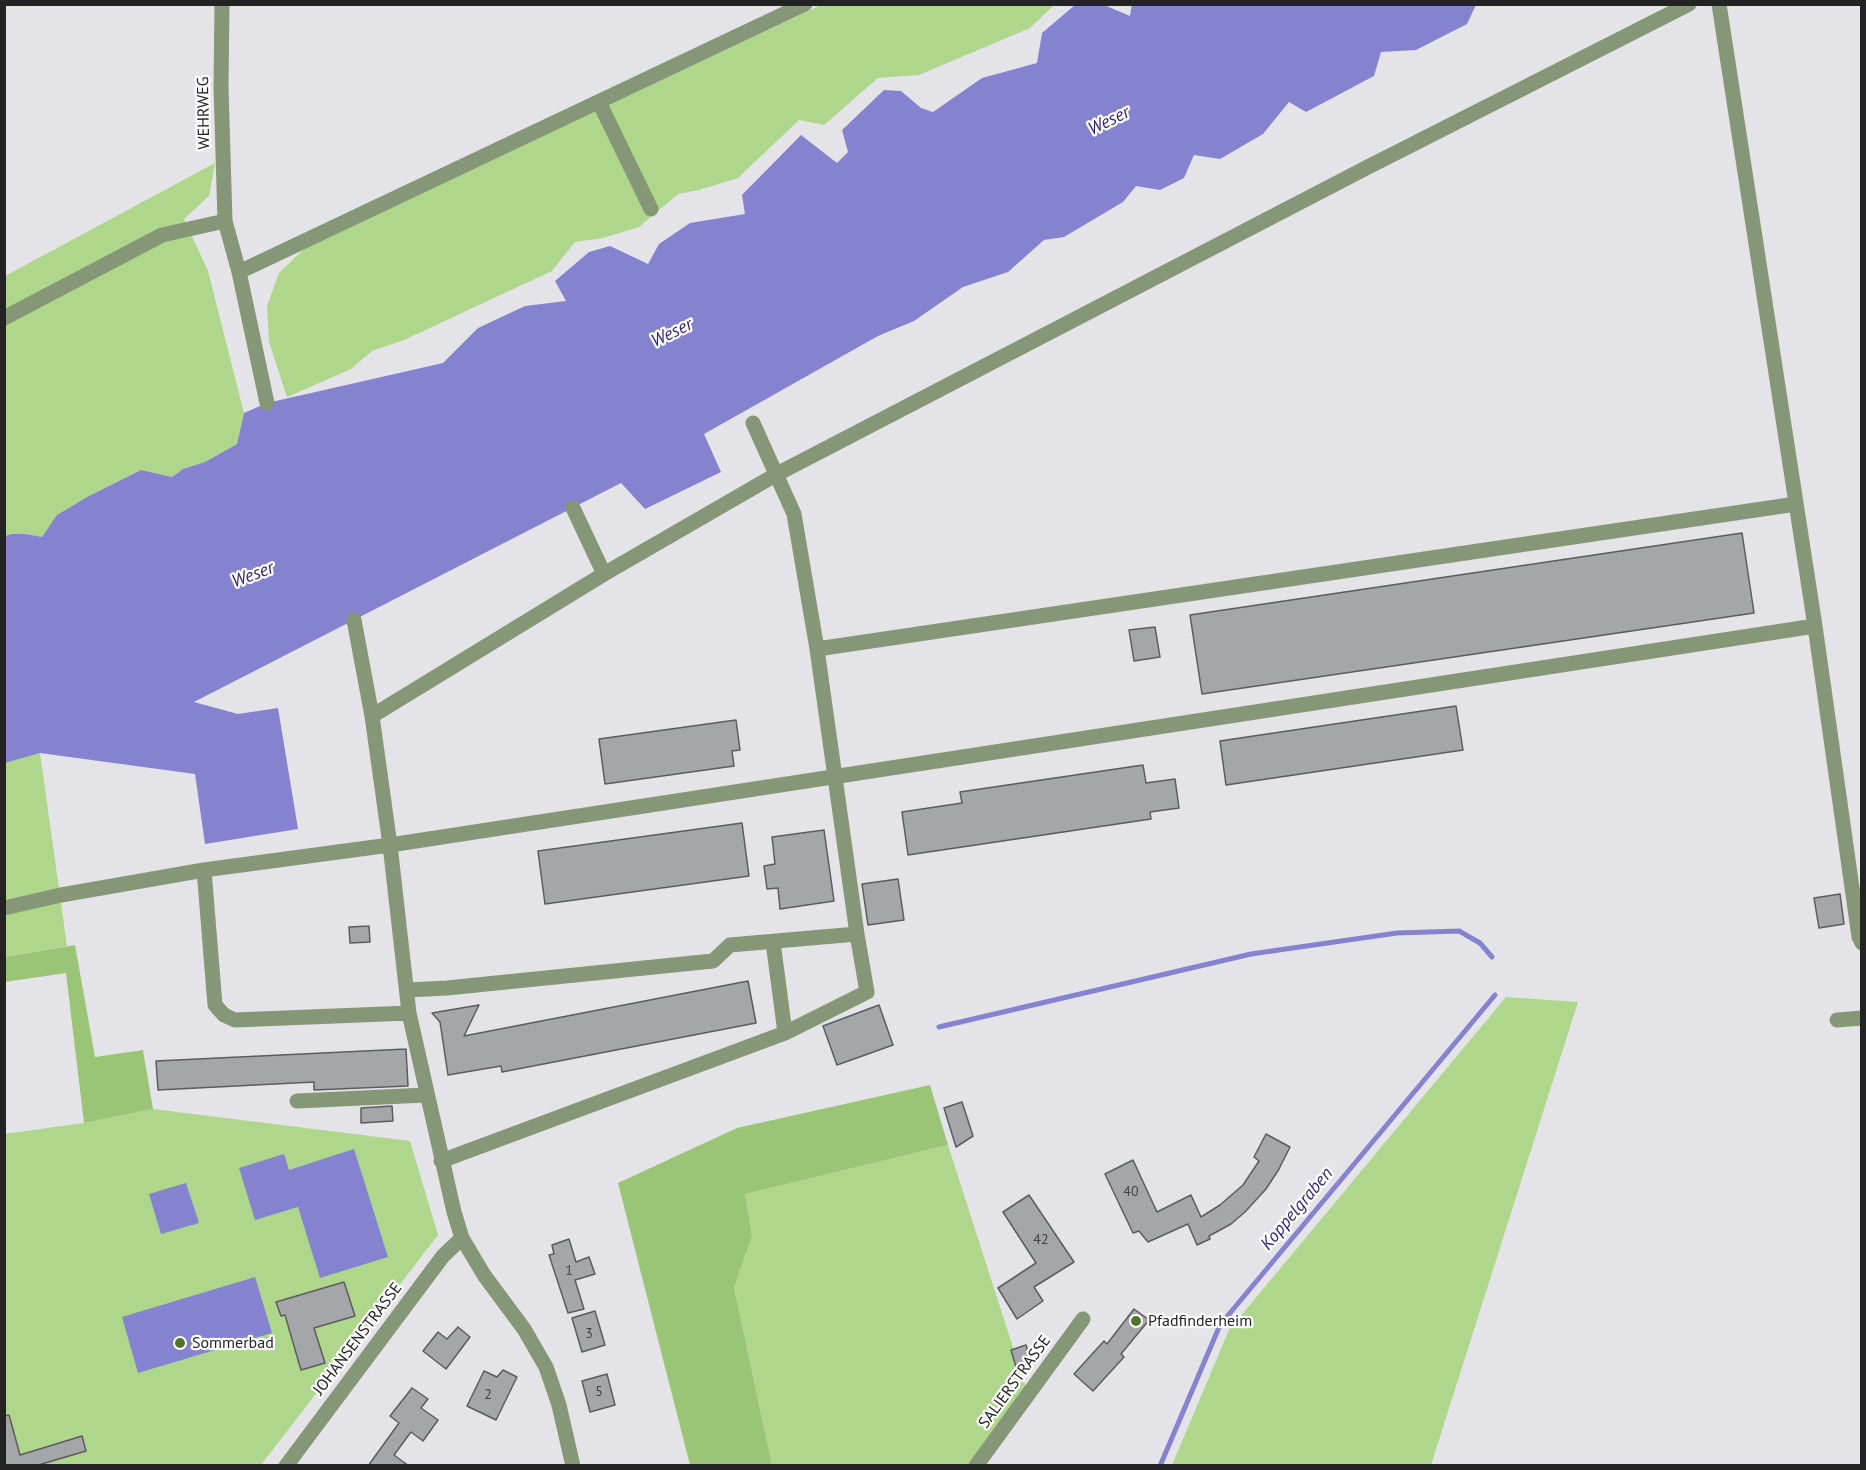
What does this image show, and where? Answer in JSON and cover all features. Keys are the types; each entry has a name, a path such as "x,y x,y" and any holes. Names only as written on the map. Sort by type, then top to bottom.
{"street":[{"name":"WEHRWEG","path":"222,4 221,87 225,221 239,272 267,403"},
{"path":"239,272 805,4"},
{"path":"372,716 604,574 777,474 1355,173 1689,4"},
{"path":"1719,4 1815,626 1859,937 1862,943"},
{"path":"599,102 651,209"},
{"path":"4,318 162,235 225,221"},
{"path":"441,1161 785,1033 867,992 817,649 794,514 753,423"},
{"path":"817,649 1796,504"},
{"path":"573,508 604,574"},
{"path":"354,620 372,716 390,845 409,1013 441,1161 462,1238 484,1275 524,1329 546,1367 559,1405 573,1466"},
{"path":"4,908 61,895 204,870 390,845 1815,626"},
{"path":"204,870 215,1005 224,1015 235,1020 409,1013"},
{"path":"407,990 713,961 730,945 858,934"},
{"path":"773,942 785,1033"},
{"path":"1837,1020 1862,1018"},
{"path":"297,1101 426,1095"},
{"name":"JOHANSENSTRASSE","path":"286,1466 443,1256 462,1238"},
{"name":"SALIERSTRASSE","path":"976,1466 1083,1319"}],"green space":[{"path":"821,5 1054,5 1030,28 919,75 878,78 824,125 799,120 738,178 678,194 639,227 603,238 575,242 552,271 404,340 372,351 351,369 287,397 269,342 267,306 279,273 304,249"},
{"path":"215,163 209,196 184,219 208,271 244,413 237,444 205,462 183,469 172,477 141,470 87,497 58,515 42,537 26,534 5,536 5,276"},
{"path":"40,753 67,946 5,957 5,763"},
{"path":"75,945 95,1057 143,1050 153,1109 84,1123 66,973 5,982 5,957"},
{"path":"1506,997 1578,1002 1431,1465 1172,1465 1229,1330"},
{"path":"930,1085 948,1145 745,1194 752,1236 734,1287 772,1465 690,1465 618,1183 737,1128"},
{"name":"Sommerbad","path":"153,1109 410,1141 438,1235 261,1465 5,1465 4,1134 84,1123"},
{"path":"948,1145 1026,1388 968,1465 772,1465 734,1286 752,1236 745,1194"}],"water":[{"name":"Weser","path":"1132,4 1476,5 1467,24 1416,50 1381,52 1374,76 1306,112 1289,102 1263,134 1220,159 1194,155 1184,178 1160,190 1136,186 1123,202 1064,237 1044,240 1008,272 963,287 914,321 878,336 704,434 721,472 645,509 621,483 194,702 238,714 278,708 298,829 205,844 195,774 40,753 5,763 5,536 26,534 42,537 57,515 141,470 172,477 183,469 205,462 237,444 244,413 267,403 443,363 478,328 525,306 566,301 555,281 589,252 610,246 648,264 659,244 690,223 745,214 742,195 801,135 837,163 848,152 842,130 884,90 901,91 921,108 933,112 982,78 1037,63 1042,33 1075,5 1104,5 1130,16"},
{"path":"354,1149 388,1257 320,1278 298,1207 255,1220 239,1168 284,1154 289,1170"},
{"path":"186,1183 199,1223 161,1234 149,1194"},
{"path":"255,1277 272,1333 138,1373 122,1317"}],"building":[{"path":"1742,533 1754,613 1202,694 1190,615"},
{"path":"1155,627 1160,657 1134,661 1129,630"},
{"path":"1456,706 1463,750 1226,785 1220,741"},
{"path":"736,720 740,750 732,751 734,766 605,784 599,739"},
{"path":"1143,765 1146,783 1175,779 1179,808 1150,812 1151,819 908,855 902,812 962,803 960,792"},
{"path":"742,823 749,876 545,904 538,851"},
{"path":"824,830 834,901 780,909 778,888 767,889 764,866 775,864 772,837"},
{"path":"898,879 904,920 868,925 862,884"},
{"path":"1840,894 1844,924 1819,928 1814,898"},
{"path":"369,926 370,942 350,943 349,927"},
{"path":"748,981 756,1023 502,1072 501,1066 448,1075 440,1022 432,1013 479,1005 464,1036"},
{"path":"879,1005 893,1045 837,1065 823,1026"},
{"path":"406,1049 408,1086 314,1090 314,1082 158,1090 156,1061"},
{"path":"962,1102 973,1136 956,1147 944,1108"},
{"path":"392,1106 393,1121 361,1123 361,1108"},
{"path":"1266,1134 1290,1147 1279,1169 1266,1189 1245,1212 1231,1224 1209,1236 1210,1239 1197,1245 1188,1224 1148,1242 1139,1231 1133,1233 1105,1174 1133,1160 1157,1212 1191,1195 1201,1217 1220,1205 1243,1185 1259,1161 1254,1157"},
{"path":"1029,1195 1074,1262 1034,1287 1043,1301 1017,1319 998,1288 1036,1263 1003,1212"},
{"path":"569,1239 576,1262 589,1257 595,1274 575,1280 584,1309 568,1313 549,1255 554,1254 552,1245"},
{"path":"344,1282 355,1316 314,1328 325,1363 301,1370 285,1315 281,1316 276,1302"},
{"path":"1134,1309 1149,1320 1121,1354 1124,1357 1093,1391 1074,1374 1104,1341 1107,1344"},
{"path":"595,1311 605,1345 582,1352 572,1318"},
{"path":"458,1327 470,1337 446,1369 423,1351 438,1332 447,1339"},
{"path":"1026,1345 1031,1363 1016,1367 1011,1350"},
{"path":"503,1370 517,1377 496,1420 467,1406 484,1371 497,1377"},
{"path":"607,1374 615,1405 590,1412 582,1381"},
{"path":"412,1388 428,1399 421,1408 438,1420 423,1441 411,1432 394,1455 409,1466 368,1466 399,1423 390,1416"},
{"path":"9,1415 20,1455 82,1436 86,1451 35,1466 4,1466 4,1416"}],"waterway":[{"name":"Koppelgraben","path":"939,1027 1251,954 1397,933 1459,931 1480,943 1492,957"},
{"name":"Koppelgraben","path":"1160,1466 1220,1325 1495,995"}],"place":[{"name":"Pfadfinderheim","path":"1136,1321"},
{"name":"Sommerbad","path":"180,1343"}]}
